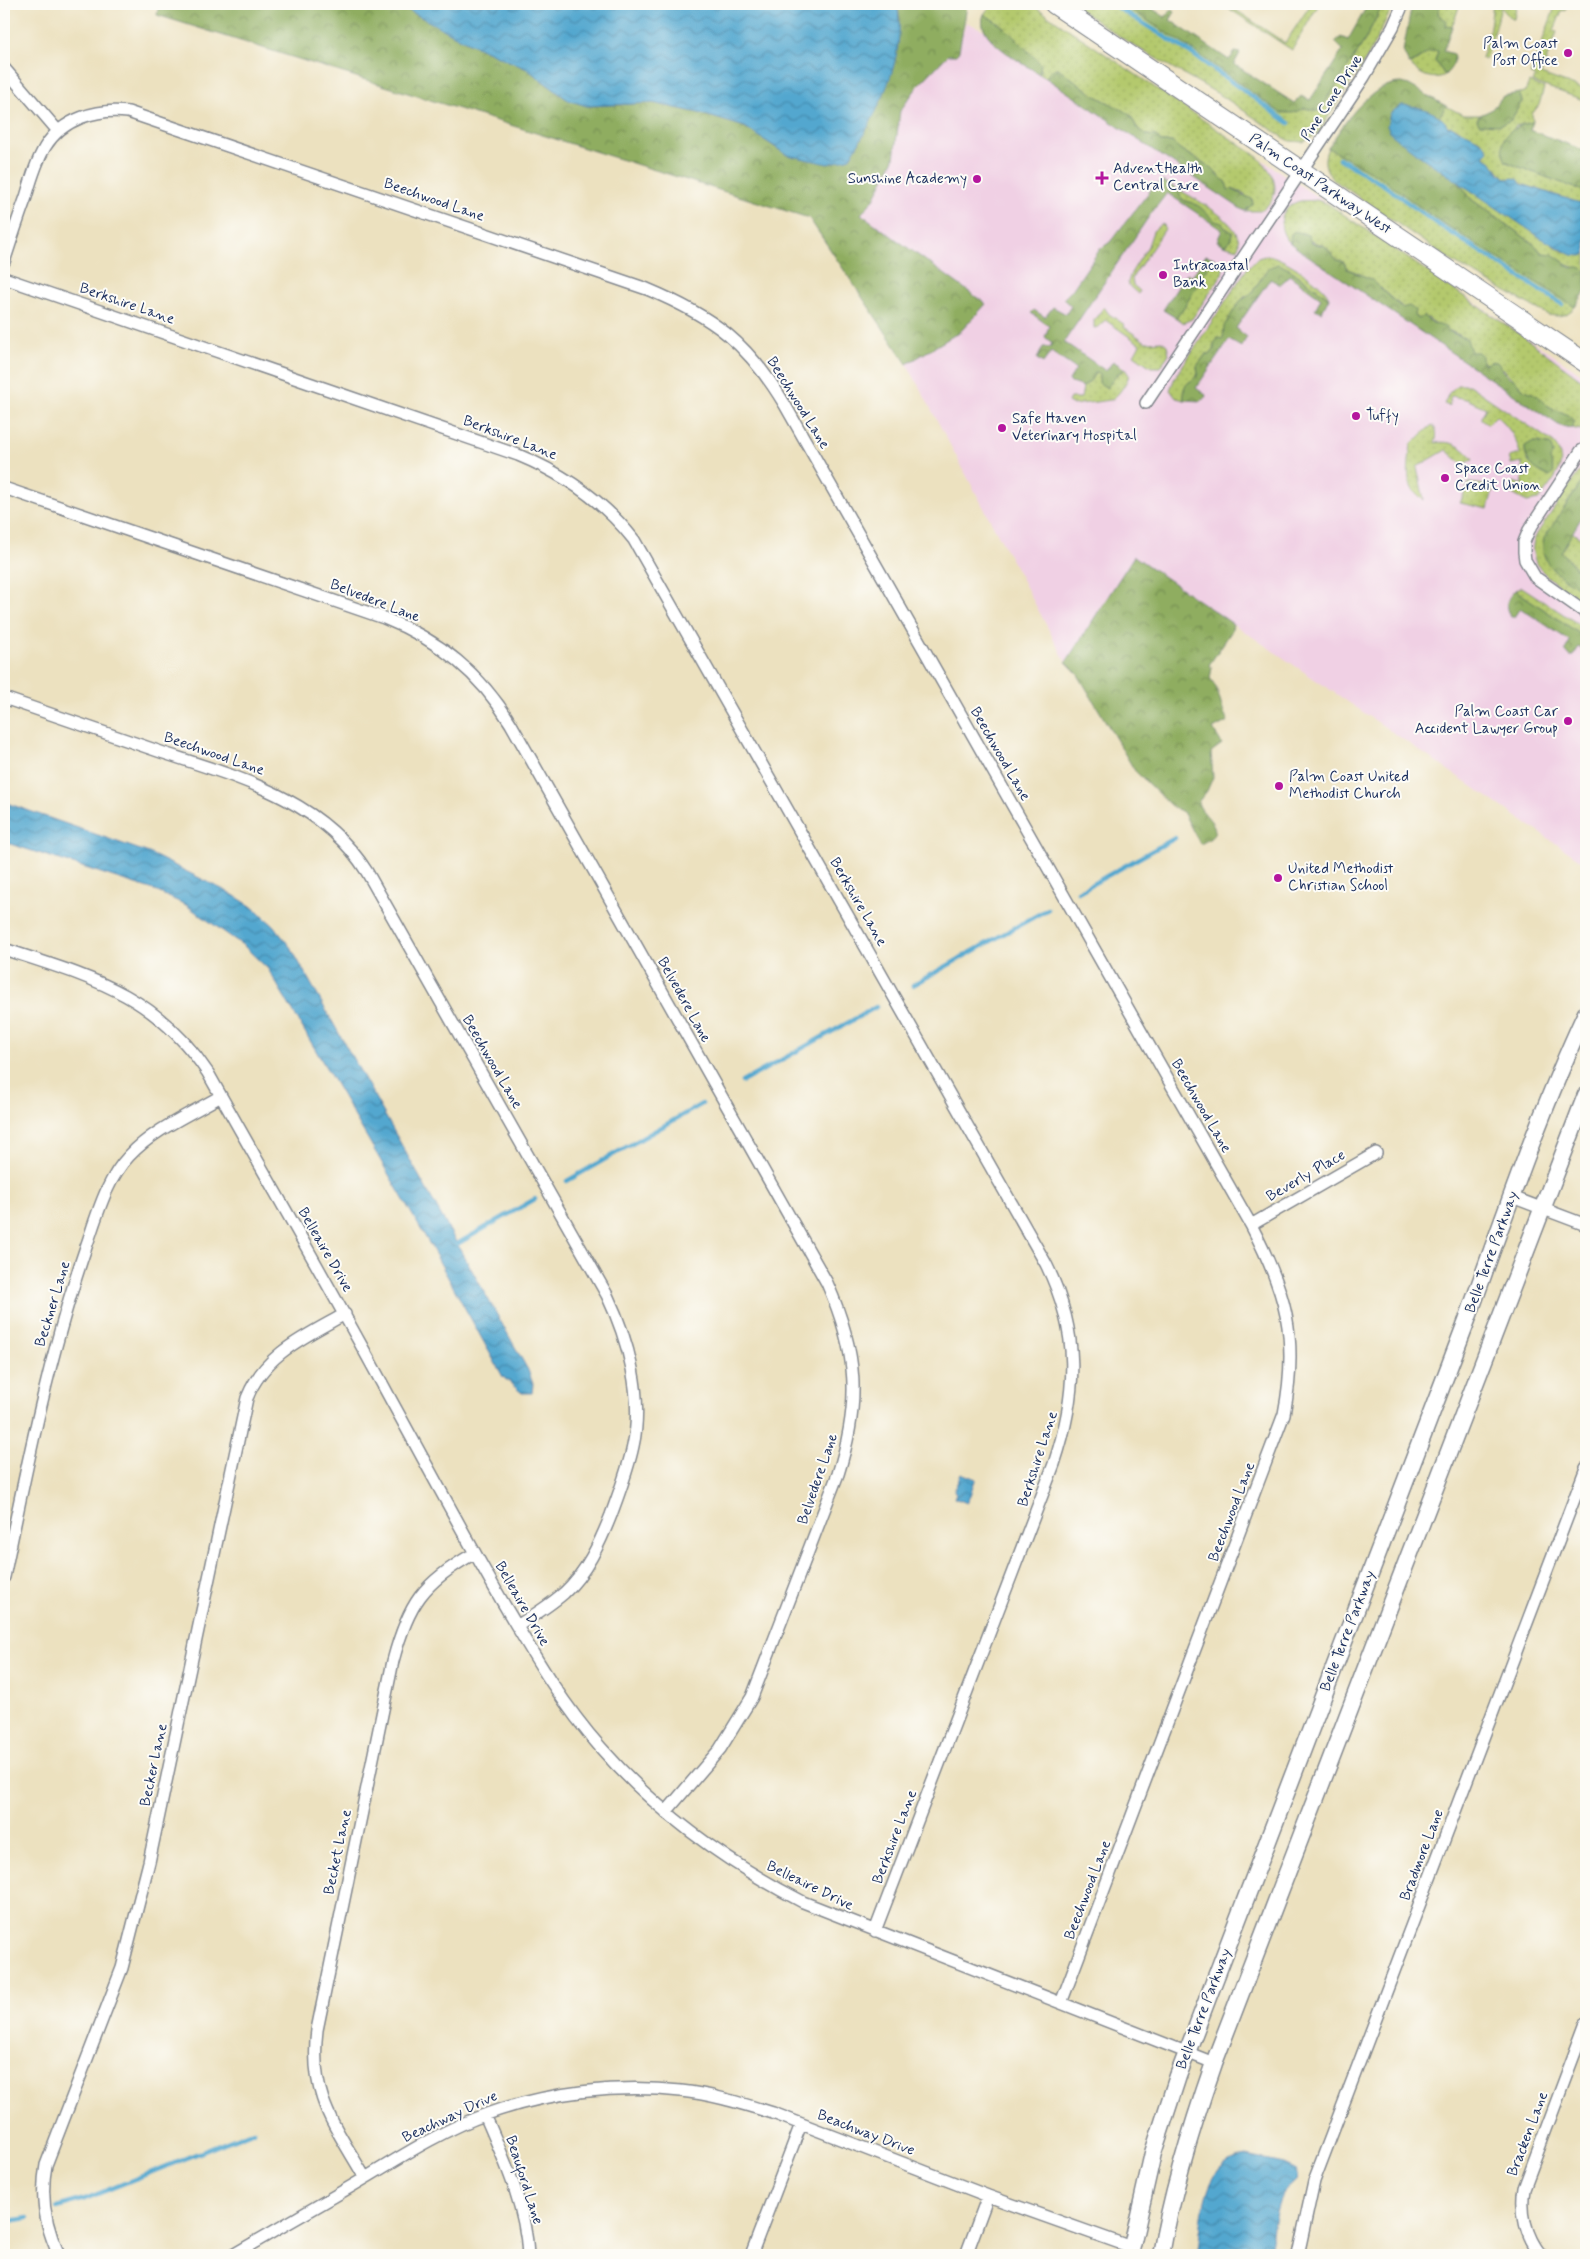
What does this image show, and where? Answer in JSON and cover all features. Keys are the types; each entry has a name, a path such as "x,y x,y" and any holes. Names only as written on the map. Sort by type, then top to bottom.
{"main road":[{"name":"Palm Coast Parkway West","path":"1054,4 1586,363"},
{"name":"Belle Terre Parkway","path":"1131,2251 1153,2154 1187,2053 1467,1320 1512,1197 1561,1070 1586,1013"},
{"name":"Belle Terre Parkway","path":"1161,2255 1179,2174 1195,2118 1214,2063 1586,1096"}],"street":[{"name":"Pine Cone Drive","path":"1146,403 1364,77 1393,26 1403,4"},
{"path":"4,68 58,131"},
{"name":"Beechwood Lane","path":"4,262 40,157 48,143 58,131 75,120 105,111 116,111 141,116 647,289 701,314 731,336 761,368 785,405 1252,1225 1267,1255 1286,1307 1291,1366 1284,1414 1061,2003"},
{"name":"Berkshire Lane","path":"4,278 518,455 561,475 597,500 634,540 1046,1264 1063,1305 1071,1346 1073,1370 1068,1418 1054,1464 875,1931"},
{"path":"1586,448 1581,451 1529,530 1524,547 1525,560 1531,573 1544,585 1586,613"},
{"name":"Belvedere Lane","path":"4,488 384,618 427,637 449,652 471,671 488,690 511,724 827,1284 848,1337 853,1368 851,1429 841,1467 752,1697 720,1749 666,1812"},
{"name":"Beechwood Lane","path":"4,698 274,792 314,815 335,833 353,852 367,872 606,1295 626,1341 632,1366 636,1422 634,1445 627,1471 602,1538 579,1576 564,1592 517,1626"},
{"name":"Belleaire Drive","path":"4,949 99,982 138,1002 160,1018 187,1044 208,1073 345,1314 475,1553 537,1661 578,1721 626,1775 666,1812 722,1854 757,1877 803,1902 1214,2063"},
{"name":"Beckner Lane","path":"4,1577 45,1382 76,1278 106,1193 121,1165 138,1147 221,1096"},
{"name":"Beverly Place","path":"1252,1225 1376,1153"},
{"path":"1512,1197 1586,1225"},
{"name":"Becker Lane","path":"59,2255 49,2230 44,2206 43,2184 46,2165 115,1986 134,1925 247,1398 261,1371 278,1354 345,1314"},
{"name":"Bradmore Lane","path":"1298,2255 1314,2181 1586,1468"},
{"name":"Becket Lane","path":"365,2178 329,2116 321,2097 315,2064 317,2030 393,1660 402,1628 415,1603 432,1582 454,1565 475,1553"},
{"name":"Bracken Lane","path":"1541,2255 1525,2226 1522,2200 1524,2188 1586,2023"},
{"name":"Beachway Drive","path":"233,2255 433,2139 485,2115 510,2106 556,2096 631,2089 682,2091 740,2103 801,2124 1131,2251"},
{"name":"Beauford Lane","path":"485,2115 504,2157 520,2207 525,2227 528,2255"},
{"path":"751,2255 801,2124"},
{"path":"966,2255 988,2196"}],"shaded area":[{"path":"966,22 984,30 1001,48 1108,119 1137,76 1586,377 1586,864 1135,557 1066,662 907,364 961,331 861,215 874,199 897,129 900,111 918,86 948,55 957,54"}],"green space":[{"path":"159,4 392,4 406,9 465,41 527,69 568,100 587,106 653,103 699,113 745,127 787,155 900,19 897,4 963,4 967,6 959,51 957,55 948,55 918,86 900,111 894,159 874,199 861,214 986,304 961,331 907,364 809,218 157,15"},
{"path":"992,4 1031,4 1255,155 1272,175 1275,190 1273,198 1260,211 1245,211 1245,194 1232,189 1229,191 1211,168 1181,150 1172,142 1160,142 1156,136 1146,135 1137,128 1130,114 1094,95 1058,68 1051,70 1046,78 1039,74 1041,69 1004,27 984,14"},
{"path":"1072,4 1122,4 1187,46 1281,113 1304,108 1320,111 1365,40 1383,4 1394,4 1368,56 1317,134 1303,142 1290,141 1283,137 1222,96 1131,44"},
{"path":"1122,4 1145,4 1165,17 1172,9 1175,12 1170,20 1229,60 1235,52 1240,53 1234,64 1294,103 1301,96 1310,100 1343,50 1335,42 1341,37 1348,40 1368,4 1383,4 1365,40 1320,111 1304,108 1296,112 1281,113 1187,46"},
{"path":"1222,4 1227,4 1285,43 1311,4 1319,4 1292,50"},
{"path":"1412,4 1440,4 1438,14 1446,20 1446,26 1452,27 1443,51 1453,54 1454,60 1451,68 1445,75 1435,61 1438,51 1429,52 1409,64 1403,51"},
{"path":"1440,4 1460,4 1452,27 1446,26 1438,14"},
{"path":"1493,4 1514,4 1516,7 1514,19 1511,19 1501,7 1485,60 1481,58 1489,33"},
{"path":"1556,4 1567,4 1565,11 1562,10 1554,31 1557,32 1541,74 1586,90 1586,101 1533,82 1535,77 1530,75"},
{"path":"984,14 1004,27 1041,64 1039,74 1011,56 992,40 986,32 983,23"},
{"path":"1431,51 1438,51 1435,61 1445,75 1435,78 1426,76 1409,64"},
{"path":"1058,68 1094,95 1130,114 1137,128 1146,135 1156,136 1161,142 1172,142 1181,150 1206,165 1226,181 1228,190 1231,189 1252,199 1253,204 1245,211 1241,209 1046,78 1051,70"},
{"path":"1529,82 1544,88 1539,105 1532,114 1533,122 1515,126 1506,162 1586,192 1586,205 1507,179 1486,160 1482,141 1451,126 1448,127 1439,117 1446,106 1463,115 1480,115 1477,120 1511,120 1522,101 1519,93 1525,92"},
{"path":"1402,83 1446,106 1439,117 1415,106 1417,154 1458,181 1471,199 1535,245 1542,253 1552,254 1572,268 1580,267 1584,270 1586,272 1586,291 1575,307 1432,216 1379,176 1328,148 1350,117 1369,97 1379,89"},
{"path":"1519,93 1522,101 1511,120 1500,125 1479,124 1477,120 1480,115 1491,110 1503,96"},
{"path":"1533,122 1530,130 1586,151 1586,192 1506,162 1502,146 1507,134 1511,130"},
{"path":"1328,148 1379,176 1432,216 1575,307 1563,315 1548,315 1455,263 1334,180 1328,173 1325,165"},
{"path":"1162,181 1178,189 1183,200 1194,203 1214,220 1221,222 1225,228 1232,232 1230,240 1223,245 1217,241 1222,230 1167,193 1064,342 1106,371 1113,361 1125,369 1117,374 1107,388 1099,383 1099,374 1095,373 1091,380 1083,387 1071,383 1069,380 1076,369 1051,352 1043,363 1037,359 1043,347 1050,347 1052,343 1045,337 1049,326 1031,313 1034,310 1045,317 1053,307 1066,314 1071,306 1063,299 1072,290 1100,249 1110,242 1153,187"},
{"path":"1458,181 1560,250 1576,255 1586,254 1586,272 1554,256 1542,253 1535,245 1471,199"},
{"path":"1178,189 1207,206 1228,222 1239,240 1238,249 1223,245 1228,243 1232,232 1207,216 1195,204 1185,201 1180,196"},
{"path":"1317,200 1328,204 1524,337 1586,383 1586,427 1580,430 1571,428 1575,421 1550,407 1529,391 1524,390 1504,369 1481,362 1471,352 1460,335 1443,328 1428,318 1419,319 1414,316 1366,277 1347,269 1344,262 1337,260 1325,246 1291,234 1290,243 1282,231 1281,224 1284,213 1293,204 1300,201"},
{"path":"1161,224 1164,225 1165,229 1132,278 1133,285 1140,291 1138,294 1129,286 1128,282 1131,273 1148,246 1153,231"},
{"path":"1295,231 1308,235 1311,243 1325,246 1337,260 1344,262 1347,269 1371,279 1402,308 1409,306 1415,310 1414,316 1419,319 1423,316 1433,323 1445,327 1450,332 1467,339 1471,352 1478,352 1482,356 1482,362 1486,364 1490,361 1497,362 1508,377 1515,380 1524,390 1529,391 1550,407 1575,421 1571,428 1560,426 1301,251 1290,243 1291,234"},
{"path":"1206,255 1214,258 1176,318 1163,310 1187,273 1192,276"},
{"path":"1268,255 1303,272 1326,292 1329,298 1288,268 1268,268 1251,294 1244,297 1225,331 1223,339 1214,344 1214,350 1211,354 1206,354 1197,366 1198,374 1185,386 1184,400 1176,398 1170,390 1175,377 1248,267 1258,258"},
{"path":"1214,258 1223,266 1223,273 1192,319 1183,323 1176,318"},
{"path":"1278,264 1287,268 1329,298 1322,312 1315,309 1321,298 1289,275 1281,285 1270,279 1236,328 1247,337 1241,347 1229,340 1196,388 1206,395 1205,398 1201,401 1184,400 1185,386 1198,374 1197,366 1206,354 1211,354 1214,350 1214,344 1218,338 1223,339 1224,326 1240,301 1251,294 1268,268"},
{"path":"1104,307 1109,314 1125,325 1124,327 1146,342 1162,341 1167,345 1169,354 1160,367 1151,367 1134,355 1140,344 1105,320 1099,327 1094,328 1094,320"},
{"path":"1125,369 1129,375 1128,378 1111,400 1073,405 1068,402 1070,398 1081,398 1083,387 1091,380 1094,373 1099,374 1107,387 1117,374"},
{"path":"1457,385 1469,385 1554,443 1559,451 1560,466 1558,473 1539,500 1527,502 1510,493 1513,482 1523,485 1522,462 1511,464 1509,457 1520,454 1519,448 1504,424 1496,416 1488,424 1481,419 1486,408 1466,399 1451,396 1449,406 1444,404 1449,393","holes":["1532,442 1540,442 1553,453 1549,459 1554,472 1537,468 1529,463 1527,459 1525,447"]},
{"path":"1432,425 1437,436 1435,443 1446,442 1461,447 1473,459 1463,465 1446,450 1417,467 1424,500 1412,489 1408,475 1409,460 1411,444"},
{"path":"1532,442 1550,444 1553,453 1550,459 1554,472 1550,477 1535,469 1529,462 1525,446"},
{"path":"1586,467 1586,476 1559,515 1553,570 1586,593 1586,603 1545,575 1533,556 1533,544 1538,532 1578,473"},
{"path":"1586,476 1586,510 1561,552 1582,574 1586,575 1586,593 1562,577 1549,565 1543,548 1544,538"},
{"path":"1469,483 1494,486 1488,509 1460,503"},
{"path":"1572,532 1586,542 1586,575 1582,574 1561,552"},
{"path":"1134,556 1233,624 1231,632 1209,665 1212,668 1210,678 1216,688 1228,721 1213,729 1222,744 1211,752 1213,777 1207,791 1198,802 1200,808 1215,829 1210,839 1200,844 1183,812 1171,806 1135,771 1077,673 1066,662"},
{"path":"1522,587 1586,629 1586,638 1515,590"},
{"path":"1515,590 1586,638 1586,652 1579,647 1573,656 1570,656 1565,650 1570,641 1520,608 1514,617 1511,617 1507,610 1507,603"}],"water":[{"path":"392,4 897,4 899,24 898,45 894,65 880,104 850,158 828,164 787,155 745,127 699,113 653,103 587,106 568,100 527,69 465,41 406,9"},
{"path":"1402,105 1435,114 1448,127 1451,126 1478,139 1486,146 1488,151 1484,155 1486,159 1491,161 1499,173 1507,179 1514,178 1519,180 1521,184 1586,205 1586,254 1582,256 1572,255 1541,238 1417,154 1391,134 1387,126 1390,113"},
{"path":"4,802 149,853 230,893 251,906 273,925 291,948 528,1370 533,1384 532,1393 522,1393 503,1377 429,1243 268,969 244,946 186,905 151,889 4,842"},
{"path":"961,1473 976,1479 967,1503 954,1498 956,1493 954,1491"},
{"path":"1246,2156 1284,2164 1295,2169 1296,2178 1283,2192 1279,2202 1268,2255 1197,2255 1206,2195 1212,2180 1220,2169 1231,2160"}],"waterway":[{"path":"1112,4 1188,51 1289,123"},
{"path":"1339,158 1384,185 1430,219 1562,304"},
{"path":"1078,892 1175,838"},
{"path":"913,985 1048,909"},
{"path":"742,1082 876,1007"},
{"path":"567,1181 702,1104"},
{"path":"457,1244 535,1199"},
{"path":"57,2207 85,2199 254,2131"},
{"path":"4,2222 28,2218"}],"place":[{"name":"Palm Coast Post Office","path":"1568,53"},
{"name":"AdventHealth Central Care","path":"1102,178"},
{"name":"Sunshine Academy","path":"977,179"},
{"name":"Intracoastal Bank","path":"1163,275"},
{"name":"Tuffy","path":"1356,416"},
{"name":"Safe Haven Veterinary Hospital","path":"1002,428"},
{"name":"Space Coast Credit Union","path":"1445,478"},
{"name":"Palm Coast Car Accident Lawyer Group","path":"1568,721"},
{"name":"Palm Coast United Methodist Church","path":"1279,786"},
{"name":"United Methodist Christian School","path":"1278,878"}]}
